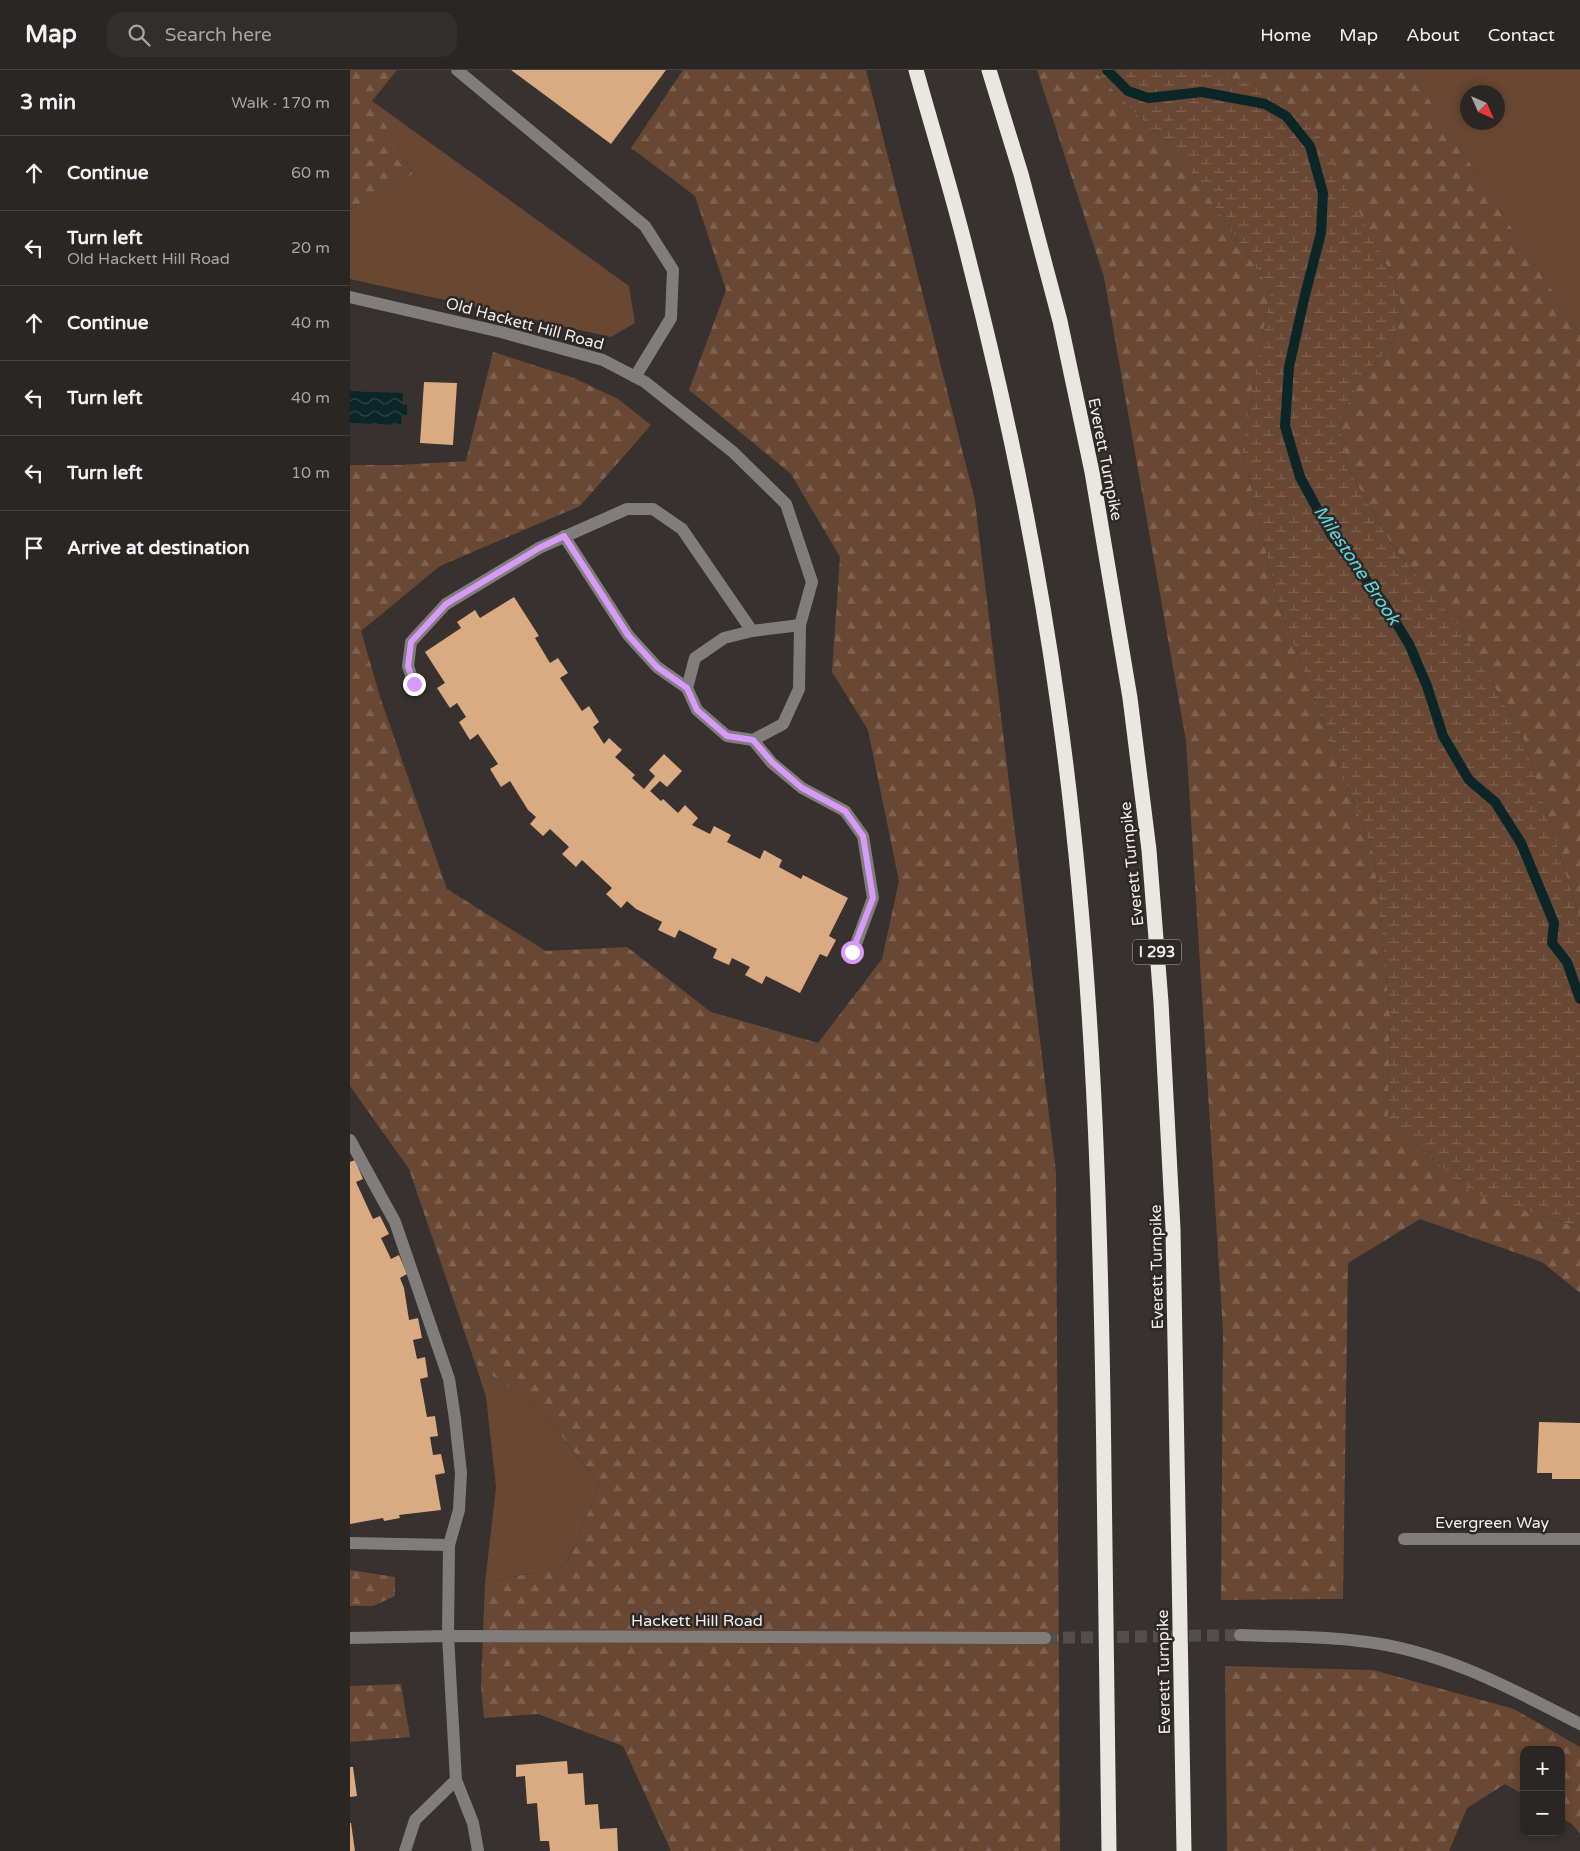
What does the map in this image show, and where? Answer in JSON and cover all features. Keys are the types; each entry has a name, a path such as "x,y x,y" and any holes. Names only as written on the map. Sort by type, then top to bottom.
{"highway":[{"path":"916,70 967,252 1004,410 1033,550 1058,703 1076,855 1094,1084 1101,1293 1109,1851"},
{"name":"Everett Turnpike","path":"989,70 1021,174 1060,321 1092,472 1130,698 1149,850 1161,1002 1173,1229 1184,1851"}],"street":[{"path":"457,70 646,226 673,270 671,318 635,377"},
{"name":"Old Hackett Hill Road","path":"350,297 501,332 603,360 645,382 733,452 786,504 812,582 800,625 799,689 783,724 753,740"},
{"path":"414,684 408,666 411,642 446,604 539,548 627,509 653,509 682,529 752,631"},
{"path":"564,536 628,635 657,667 687,688 697,710 727,736 753,740 772,762 802,788 845,811 863,836 873,898 852,952"},
{"path":"687,688 695,658 724,638 752,631 800,625"},
{"path":"350,1140 395,1222 449,1379 461,1473 459,1510 449,1545 448,1636 456,1780 473,1823 478,1851"},
{"name":"Evergreen Way","path":"1404,1539 1580,1539"},
{"path":"350,1543 449,1545"},
{"path":"1240,1635 1359,1641 1397,1647 1433,1657 1503,1684 1580,1724"},
{"name":"Hackett Hill Road","path":"350,1638 448,1636 1045,1638"},
{"path":"405,1851 415,1820 456,1780"}],"green space":[{"path":"350,70 397,70 372,101 413,174 350,209"},
{"path":"683,70 866,70 975,501 1056,1173 1060,1851 671,1851 623,1746 538,1714 484,1718 481,1685 485,1583 565,1566 600,1485 541,1410 475,1363 409,1169 350,1086 350,465 400,465 466,461 493,352 574,378 618,399 651,425 580,506 440,566 361,631 380,697 447,889 546,951 627,947 711,1012 818,1043 882,959 899,881 868,730 832,672 840,557 791,474 689,390 726,290 695,196 631,148"},
{"path":"1037,70 1093,70 1185,162 1271,290 1242,446 1278,603 1374,855 1390,1016 1388,1120 1472,1193 1580,1228 1580,1293 1542,1262 1420,1219 1348,1263 1343,1599 1221,1600 1223,1331 1186,741 1104,277"},
{"path":"1093,70 1215,70 1280,97 1322,140 1395,281 1403,314 1391,345 1358,383 1340,420 1346,465 1392,545 1462,630 1522,735 1580,919 1580,1228 1472,1193 1388,1120 1390,1016 1374,855 1278,603 1242,446 1271,290 1185,162"},
{"path":"1215,70 1410,70 1580,334 1580,919 1522,735 1462,630 1392,545 1346,465 1340,420 1358,383 1391,345 1403,314 1395,281 1374,241 1227,76"},
{"path":"1410,70 1580,70 1580,334"},
{"path":"372,101 629,286 635,323 611,337 350,279 350,209 413,174"},
{"path":"475,1363 541,1410 600,1485 565,1566 485,1583 496,1487 486,1397"},
{"path":"350,1570 395,1577 395,1596 373,1606 350,1606"},
{"path":"1225,1666 1373,1670 1514,1709 1580,1747 1580,1834 1572,1824 1565,1820 1565,1746 1520,1746 1520,1793 1505,1784 1467,1808 1449,1851 1227,1851"},
{"path":"401,1684 410,1737 350,1742 350,1686"}],"water":[{"path":"350,391 403,393 402,404 407,404 407,415 402,415 401,425 350,423"}],"building":[{"path":"511,70 666,70 611,144"},
{"path":"424,382 457,383 453,445 420,443"},
{"path":"514,597 539,636 535,638 550,663 558,658 568,673 560,678 582,711 589,706 599,722 593,727 604,744 609,738 622,750 615,757 635,775 632,778 644,789 655,776 649,770 664,754 682,771 667,787 660,781 650,791 661,801 663,799 678,813 685,805 698,818 692,825 710,834 714,826 731,835 727,842 760,859 764,850 782,860 779,867 801,879 803,875 848,898 829,936 836,940 827,957 820,954 800,993 766,976 762,984 745,975 750,967 732,958 729,965 713,958 717,949 679,930 675,938 658,930 662,922 636,909 627,901 621,908 606,894 612,888 582,860 576,867 562,854 569,847 550,829 543,836 530,824 536,817 528,810 510,781 501,787 490,769 498,764 478,734 470,740 459,722 466,717 457,703 450,708 437,688 445,683 425,652 461,628 457,622 475,610 480,618"},
{"path":"355,1160 363,1179 356,1182 373,1219 380,1216 389,1234 381,1238 391,1259 399,1255 407,1274 400,1278 404,1288 409,1320 418,1318 422,1338 413,1340 417,1359 425,1357 428,1377 420,1379 427,1417 435,1416 438,1436 430,1437 433,1455 441,1454 445,1473 435,1475 441,1510 399,1515 400,1518 384,1521 383,1518 350,1524 350,1162"},
{"path":"1539,1422 1580,1423 1580,1479 1552,1479 1552,1473 1537,1473"},
{"path":"567,1761 568,1774 583,1773 585,1805 598,1804 600,1829 617,1828 618,1851 550,1851 549,1841 540,1841 537,1803 527,1804 525,1776 516,1777 516,1765"},
{"path":"350,1767 353,1767 357,1796 350,1797"},
{"path":"351,1823 355,1851 350,1851"}],"waterway":[{"name":"Milestone Brook","path":"1107,70 1128,91 1148,98 1202,92 1265,104 1286,116 1310,146 1323,193 1321,233 1289,367 1285,426 1300,477 1332,536 1384,603 1409,644 1427,686 1443,736 1469,780 1495,802 1521,843 1554,923 1552,943 1567,962 1580,999"}],"tunnel":[{"path":"1045,1638 1240,1635"}],"route":[{"path":"414,684 408,666 411,642 446,604 539,548 564,536 628,635 657,667 687,688 697,710 727,736 753,740 772,762 802,788 845,811 863,836 873,898 852,952"}]}
